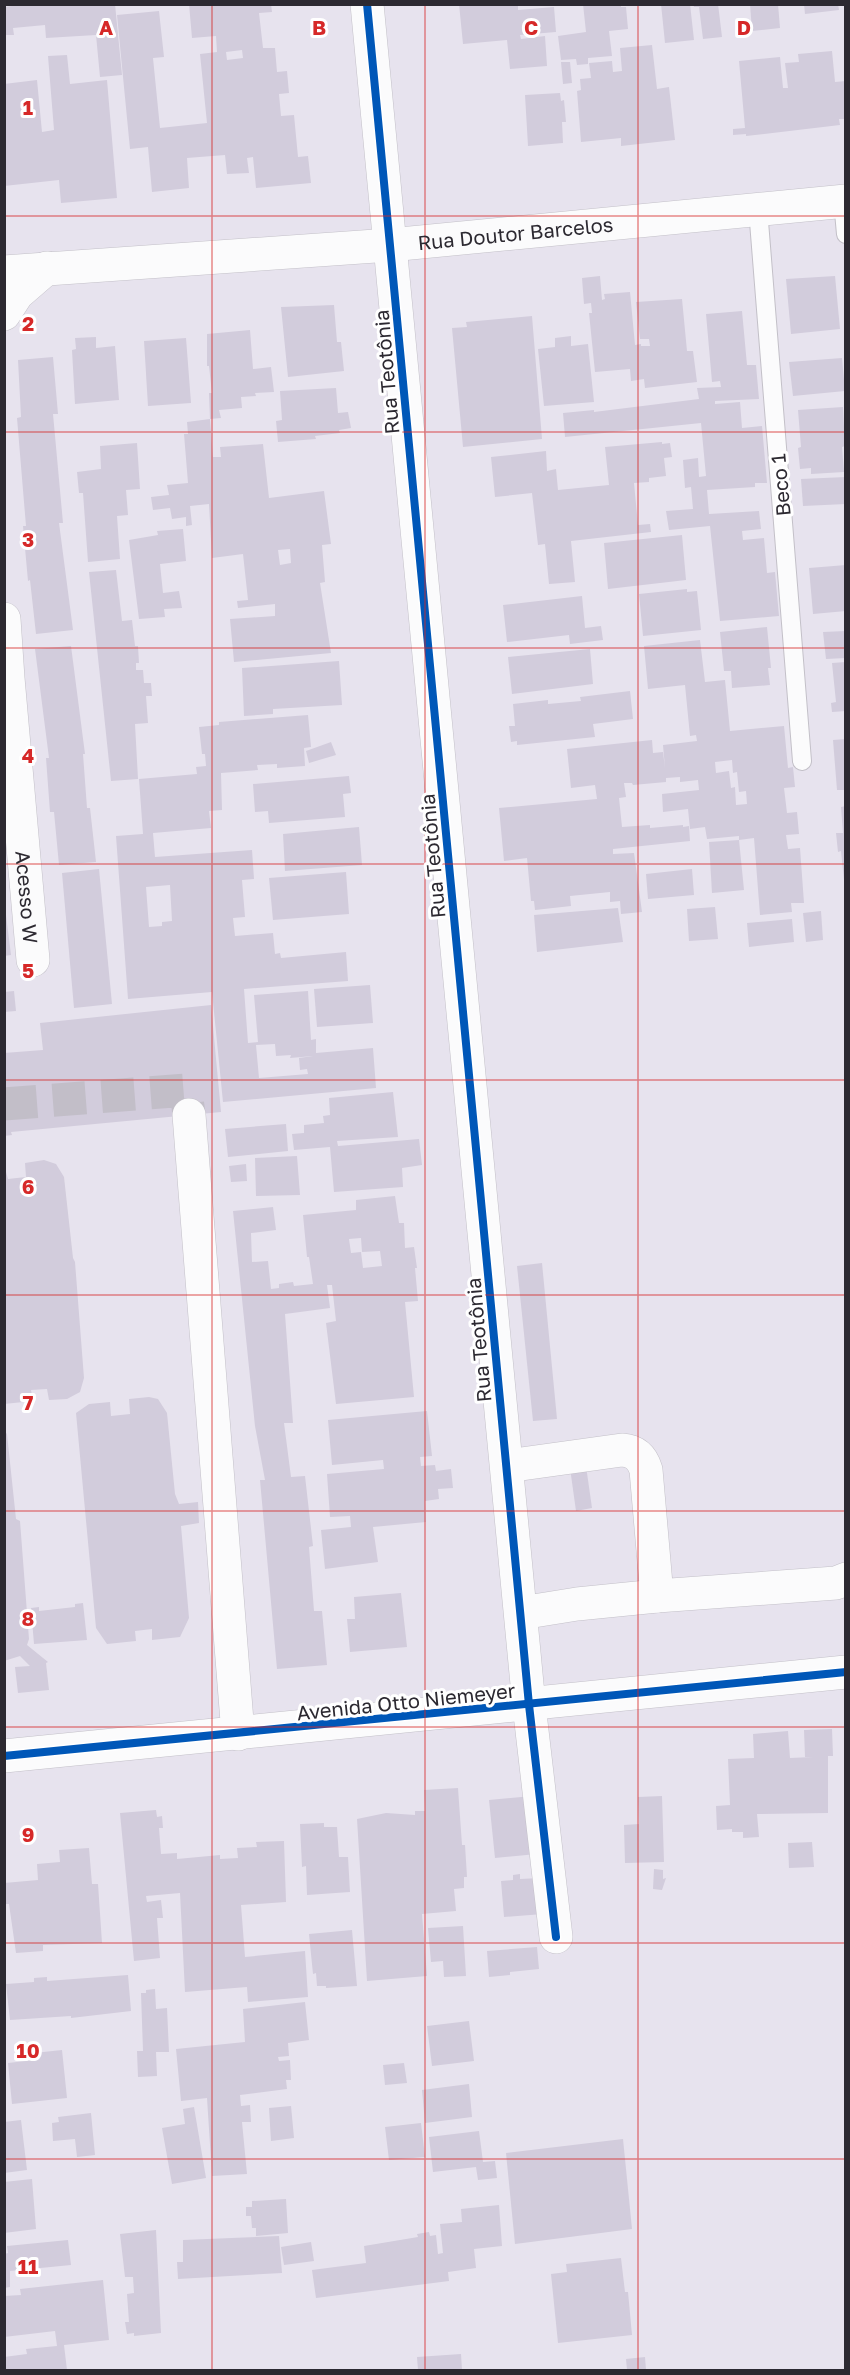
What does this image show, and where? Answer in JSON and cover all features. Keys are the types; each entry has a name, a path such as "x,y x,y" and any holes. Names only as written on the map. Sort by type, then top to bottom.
{"street":[{"name":"Rua Teotônia","path":"367,4 529,1705 556,1937"},
{"name":"Rua Doutor Barcelos","path":"4,272 390,245 844,201"},
{"path":"4,314 17,294 47,268"},
{"name":"Acesso W","path":"4,619 33,960"},
{"path":"189,1115 238,1734"},
{"path":"507,1466 622,1450 638,1455 644,1462 646,1470 657,1596"},
{"path":"521,1613 577,1604 836,1583 846,1579"},
{"name":"Avenida Otto Niemeyer","path":"4,1756 846,1672"}],"lane":[{"path":"844,201 846,234"},
{"name":"Beco 1","path":"758,209 802,761"}],"building":[{"path":"27,4 115,4 122,75 100,77 96,35 46,38 45,25 13,28 14,35 4,35 4,7"},
{"path":"189,4 271,4 272,12 259,13 263,48 275,48 277,72 287,71 289,93 279,94 281,116 294,115 298,157 308,156 311,183 256,188 253,157 247,158 249,173 227,174 225,155 187,158 189,188 152,192 148,147 130,149 117,15 159,11 164,57 153,58 160,128 207,123 200,54 217,52 216,36 192,38","holes":["242,50 243,58 227,60 226,52"]},
{"path":"459,4 518,4 518,10 554,7 556,32 520,35 521,39 545,36 547,66 510,69 507,40 463,44"},
{"path":"583,4 621,4 621,7 626,7 628,29 609,31 612,56 588,58 588,64 577,65 576,59 561,60 558,36 586,32"},
{"path":"661,4 690,4 694,40 665,43"},
{"path":"693,4 718,4 722,37 703,39 699,7 694,7"},
{"path":"750,4 778,4 780,28 752,31"},
{"path":"804,4 838,4 839,10 805,14"},
{"path":"652,45 657,89 669,87 675,140 621,146 621,138 581,142 577,91 581,90 580,79 591,78 589,63 612,61 613,72 622,71 620,48"},
{"path":"832,51 835,82 846,81 846,119 839,119 840,125 746,136 746,134 733,135 733,129 745,128 739,61 780,57 783,88 788,88 785,63 799,62 798,54"},
{"path":"67,55 70,84 107,80 117,198 61,203 59,180 4,186 4,84 37,80 42,132 54,130 48,56"},
{"path":"561,62 570,62 572,83 563,84"},
{"path":"560,93 561,101 564,100 566,122 562,122 563,143 528,146 525,95"},
{"path":"600,276 602,300 605,299 604,294 630,292 635,345 650,346 649,339 640,339 636,302 682,299 687,351 693,351 697,382 645,388 644,379 631,381 630,369 595,372 589,313 592,313 591,303 584,304 582,278"},
{"path":"835,276 840,329 791,334 786,279"},
{"path":"334,305 337,342 341,342 344,371 288,377 281,307"},
{"path":"742,311 747,365 756,365 759,399 715,401 715,404 740,402 742,428 762,426 767,483 755,483 755,487 707,490 709,514 759,511 761,529 742,531 743,540 764,538 767,573 775,572 779,616 720,621 710,526 669,530 666,511 693,509 691,487 685,488 683,460 698,458 699,477 706,476 701,423 565,437 563,413 594,410 594,412 699,399 697,388 721,387 720,381 712,382 706,314"},
{"path":"532,316 542,439 463,447 452,328 467,327 466,322"},
{"path":"250,330 253,369 271,367 274,392 255,393 256,396 241,397 242,408 219,410 221,418 210,419 209,393 212,393 209,366 207,366 207,334"},
{"path":"571,336 571,346 588,344 594,402 544,406 538,349 555,347 555,338"},
{"path":"96,337 96,348 115,346 119,400 75,404 72,350 76,349 75,338"},
{"path":"186,338 191,403 148,406 144,341"},
{"path":"53,357 58,414 53,414 63,523 59,523 73,630 36,634 23,526 26,526 17,418 21,417 18,360"},
{"path":"842,358 845,391 793,396 789,362"},
{"path":"336,388 338,413 348,412 351,428 339,430 340,433 315,436 316,439 278,442 276,421 282,420 280,391"},
{"path":"843,407 844,472 811,474 811,468 800,469 798,410"},
{"path":"210,419 213,457 221,457 220,447 263,444 269,498 324,491 331,544 322,545 325,582 320,583 331,653 234,662 230,619 275,616 275,604 238,608 237,601 248,600 243,554 212,558 209,504 190,506 192,525 186,526 186,517 172,519 170,508 153,510 151,497 169,495 167,485 188,483 184,434 188,434 187,422","holes":["290,549 291,563 280,565 278,550"]},
{"path":"662,442 662,444 670,443 672,457 664,458 666,476 649,478 649,482 634,483 638,525 650,524 651,532 571,541 575,582 549,584 545,544 538,545 532,493 495,497 491,457 546,451 547,471 556,469 558,490 609,485 605,447"},
{"path":"137,443 140,489 126,490 128,515 117,516 120,559 88,562 83,493 79,493 77,472 101,469 100,446"},
{"path":"846,477 846,504 803,506 801,479"},
{"path":"183,529 186,561 160,564 163,593 179,591 182,608 164,609 165,617 139,619 129,540 158,535 157,531"},
{"path":"682,535 686,580 608,589 604,543"},
{"path":"846,565 846,611 813,614 809,568"},
{"path":"116,570 122,621 132,620 135,646 138,646 139,663 136,663 136,670 143,670 144,683 151,683 152,696 146,696 148,723 135,724 138,779 111,781 89,572"},
{"path":"687,589 687,592 697,591 701,630 643,636 639,594"},
{"path":"582,596 585,628 601,626 603,640 570,644 569,635 507,642 503,605"},
{"path":"767,627 771,668 768,668 770,685 732,688 731,671 724,671 720,632"},
{"path":"846,631 846,658 826,659 823,632"},
{"path":"700,640 705,682 725,680 730,731 784,726 788,768 793,767 795,787 784,788 787,813 797,812 799,834 786,835 788,849 800,848 804,903 791,903 792,912 760,915 754,838 739,840 739,836 707,839 705,827 690,829 688,809 663,812 662,794 699,790 698,780 680,782 680,777 666,778 666,782 633,785 624,783 626,797 619,798 622,827 689,826 690,841 613,849 613,854 634,853 642,912 621,914 620,901 610,902 610,892 570,896 571,906 535,910 534,901 531,901 527,858 504,861 499,808 597,799 595,785 571,788 567,749 652,740 653,753 663,752 665,768 663,745 697,741 696,735 690,736 685,685 648,689 644,646","holes":["732,760 733,773 737,772 739,792 746,791 747,804 736,805 735,787 731,788 729,771 716,773 715,762"]},
{"path":"71,646 85,754 83,754 87,808 90,808 96,862 59,865 54,812 50,812 46,758 49,758 35,649"},
{"path":"590,649 593,684 512,694 508,657"},
{"path":"339,661 342,705 273,709 273,714 244,716 242,668"},
{"path":"846,662 846,711 832,712 831,703 836,702 832,663"},
{"path":"630,691 633,719 593,724 595,737 517,745 517,741 511,742 509,726 515,726 513,704 548,700 548,704 581,701 580,697"},
{"path":"308,715 311,747 304,748 305,766 277,768 277,764 257,765 258,770 221,773 222,810 209,811 211,828 153,833 155,857 252,850 254,879 242,880 245,917 233,918 235,936 273,933 275,954 280,953 281,958 346,952 348,981 244,989 248,1043 258,1042 254,995 308,991 311,1040 316,1039 316,1053 373,1048 376,1088 223,1102 212,992 128,999 116,836 143,834 139,779 197,774 196,767 206,766 205,754 202,754 199,727 219,725 219,722","holes":["170,885 172,921 162,922 162,926 149,927 146,887","275,1044 276,1056 291,1055 290,1058 313,1056 299,1058 300,1070 307,1069 308,1074 259,1078 256,1045"]},
{"path":"846,739 846,790 837,790 833,740"},
{"path":"331,742 336,755 309,763 306,751"},
{"path":"349,776 351,793 343,794 345,817 269,823 268,811 255,812 253,784"},
{"path":"846,806 846,880 844,880 841,851 838,852 836,833 843,833 841,807"},
{"path":"359,827 362,865 285,871 283,834"},
{"path":"739,840 744,890 712,893 709,842"},
{"path":"99,869 112,1004 74,1008 62,873"},
{"path":"692,869 694,895 648,899 646,874"},
{"path":"346,872 349,914 273,920 269,878"},
{"path":"4,899 11,955 4,956"},
{"path":"715,907 718,939 689,941 687,909"},
{"path":"618,908 623,942 537,952 534,915"},
{"path":"821,911 823,940 806,942 803,913"},
{"path":"792,919 794,942 749,947 747,923"},
{"path":"370,985 373,1023 317,1027 314,989"},
{"path":"14,991 16,1011 4,1012 4,992"},
{"path":"211,1005 221,1112 11,1132 12,1135 4,1136 4,1053 43,1050 40,1023"},
{"path":"393,1092 398,1137 337,1141 338,1146 419,1139 422,1165 402,1168 403,1187 334,1192 330,1147 294,1150 292,1134 304,1133 304,1125 324,1123 323,1116 330,1115 329,1098"},
{"path":"286,1124 288,1151 228,1157 225,1129"},
{"path":"297,1156 300,1195 256,1196 255,1158"},
{"path":"44,1160 56,1164 64,1177 75,1262 84,1378 80,1392 67,1399 49,1400 47,1389 31,1390 33,1401 4,1404 4,1165 8,1179 26,1177 25,1163"},
{"path":"246,1164 247,1181 231,1182 229,1166"},
{"path":"395,1196 399,1223 404,1223 405,1248 414,1247 418,1301 405,1302 414,1397 336,1404 326,1323 336,1321 332,1285 327,1285 330,1308 285,1314 293,1423 284,1423 291,1477 305,1476 313,1546 309,1547 314,1611 322,1611 327,1665 277,1669 260,1480 265,1480 255,1426 233,1211 273,1207 276,1230 251,1233 252,1262 268,1261 271,1289 279,1288 279,1284 293,1282 294,1286 313,1284 309,1257 307,1257 303,1215 356,1210 356,1200","holes":["361,1238 362,1252 380,1251 382,1266 363,1268 361,1252 351,1253 349,1239"]},
{"path":"542,1263 557,1419 533,1421 517,1266"},
{"path":"149,1397 158,1399 167,1413 175,1494 179,1504 198,1502 199,1523 181,1526 189,1618 180,1637 152,1640 152,1629 135,1631 136,1641 107,1644 96,1628 76,1413 89,1404 110,1402 111,1416 130,1414 129,1399"},
{"path":"427,1411 432,1456 420,1457 421,1466 435,1465 436,1471 451,1469 453,1488 438,1489 439,1499 425,1501 426,1522 373,1527 378,1562 325,1569 321,1530 351,1527 350,1516 330,1517 327,1474 384,1469 383,1460 332,1465 328,1420"},
{"path":"4,1430 7,1434 16,1519 20,1521 29,1639 27,1645 48,1662 46,1663 49,1690 18,1693 15,1667 30,1666 20,1656 4,1661"},
{"path":"586,1466 592,1508 576,1511 570,1468"},
{"path":"401,1593 407,1647 350,1652 347,1619 355,1619 354,1597"},
{"path":"83,1603 87,1640 34,1644 31,1608 39,1607 39,1611 75,1607 75,1604"},
{"path":"832,1729 833,1756 828,1756 828,1813 757,1814 759,1837 743,1838 743,1832 732,1832 732,1829 717,1830 716,1806 730,1805 728,1759 754,1758 753,1734 788,1731 790,1758 813,1757 805,1757 804,1730"},
{"path":"458,1788 467,1877 464,1877 464,1888 454,1889 456,1911 422,1914 427,1976 367,1981 357,1819 386,1813 415,1815 415,1811 425,1811 424,1790"},
{"path":"532,1796 537,1854 495,1858 489,1800"},
{"path":"662,1796 664,1862 625,1863 624,1825 639,1824 638,1797"},
{"path":"156,1810 157,1817 162,1816 163,1828 159,1828 161,1854 177,1853 177,1859 220,1855 220,1859 238,1858 237,1848 257,1847 256,1842 284,1841 286,1902 241,1905 245,1957 305,1951 308,1997 248,2002 247,1987 185,1992 180,1893 146,1896 147,1902 161,1900 163,1918 157,1918 160,1958 134,1961 120,1813"},
{"path":"324,1823 324,1827 337,1827 339,1857 348,1857 350,1892 307,1895 306,1866 302,1867 300,1824"},
{"path":"812,1842 814,1867 789,1868 788,1843"},
{"path":"89,1848 92,1884 98,1884 102,1943 43,1945 43,1951 16,1953 9,1904 4,1904 4,1883 38,1880 37,1864 60,1862 59,1850"},
{"path":"654,1869 663,1870 663,1879 666,1878 662,1890 653,1889"},
{"path":"520,1874 520,1879 540,1878 543,1914 504,1917 501,1881 513,1880 513,1875"},
{"path":"463,1926 466,1976 444,1977 443,1961 431,1962 428,1928"},
{"path":"352,1930 357,1986 326,1988 326,1986 317,1986 316,1973 313,1974 309,1934"},
{"path":"537,1947 539,1969 489,1977 487,1951"},
{"path":"128,1975 131,2011 71,2018 71,2016 10,2020 6,1984 34,1982 34,1978 47,1977 47,1981"},
{"path":"155,1989 156,2009 167,2008 169,2052 156,2052 157,2076 138,2077 137,2051 143,2051 141,1993"},
{"path":"305,2002 309,2040 288,2043 289,2056 278,2057 279,2061 290,2060 291,2080 286,2080 287,2089 240,2095 241,2106 250,2105 251,2122 242,2122 247,2174 212,2176 207,2098 181,2101 176,2049 245,2042 243,2009"},
{"path":"469,2021 474,2061 432,2066 427,2026"},
{"path":"62,2050 67,2098 12,2104 8,2063 35,2060 34,2053"},
{"path":"404,2063 407,2083 385,2085 383,2065"},
{"path":"469,2084 472,2117 425,2123 422,2090"},
{"path":"291,2106 294,2138 271,2141 269,2108"},
{"path":"194,2107 206,2178 172,2184 162,2128 185,2124 183,2109"},
{"path":"91,2113 95,2155 77,2157 75,2139 53,2141 52,2123 59,2122 58,2117"},
{"path":"21,2120 27,2170 4,2173 4,2122"},
{"path":"421,2123 425,2157 389,2160 385,2127"},
{"path":"479,2131 483,2162 495,2161 497,2178 478,2180 476,2167 433,2172 429,2137"},
{"path":"623,2139 632,2229 515,2244 506,2153"},
{"path":"32,2179 36,2229 4,2233 4,2182"},
{"path":"286,2199 288,2233 256,2236 256,2228 252,2228 251,2216 246,2216 246,2207 252,2207 252,2201"},
{"path":"499,2205 502,2246 474,2249 476,2268 448,2272 449,2281 316,2298 312,2270 366,2263 364,2246 418,2237 417,2234 429,2232 430,2236 436,2235 438,2254 443,2253 440,2224 462,2222 461,2209"},
{"path":"156,2230 161,2333 134,2336 134,2333 127,2334 125,2322 129,2322 127,2294 134,2293 133,2277 125,2277 120,2234"},
{"path":"279,2236 282,2273 178,2279 177,2262 183,2262 183,2240"},
{"path":"68,2240 71,2265 10,2271 10,2287 4,2288 4,2254 8,2253 7,2246"},
{"path":"311,2242 314,2261 284,2265 281,2247"},
{"path":"621,2258 625,2292 628,2292 632,2335 558,2343 551,2274 567,2272 566,2264"},
{"path":"103,2280 109,2340 64,2345 67,2370 4,2370 4,2357 27,2354 26,2349 57,2346 55,2331 4,2337 4,2296 21,2295 20,2289"},
{"path":"461,2354 462,2370 418,2370 417,2357"},
{"path":"645,2357 646,2370 627,2370 626,2359"}],"tunnel":[{"path":"4,1104 186,1090 189,1115"}],"cycle path":[{"path":"367,4 529,1705 556,1937"},
{"path":"4,1756 846,1672"}]}
